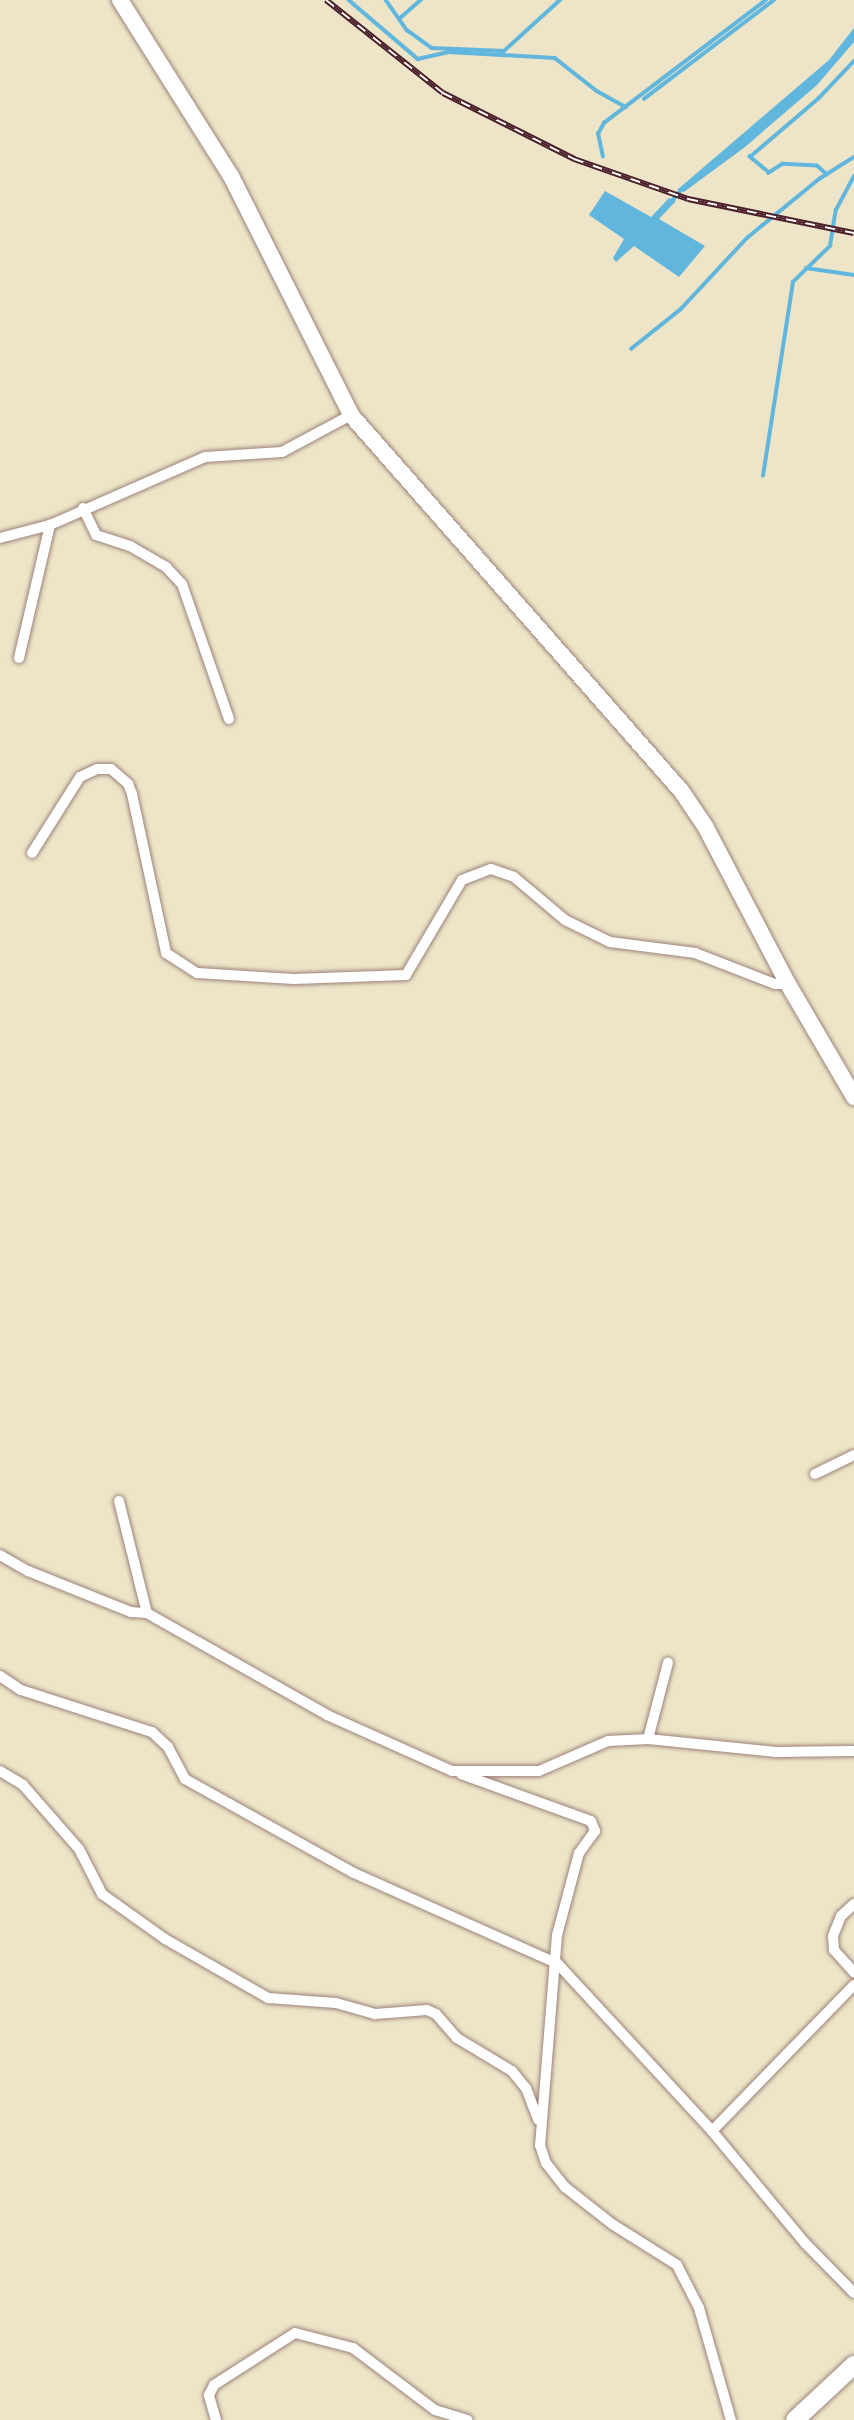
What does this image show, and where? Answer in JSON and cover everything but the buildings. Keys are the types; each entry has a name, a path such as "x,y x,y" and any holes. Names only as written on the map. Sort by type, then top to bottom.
{"main road":[{"path":"120,0 231,177 351,415 680,789 705,826 788,984 854,1097"},
{"path":"795,2420 854,2365"}],"street":[{"path":"0,538 50,524 205,457 282,452 351,415"},
{"path":"83,508 96,535 130,547 166,567 182,584 229,719"},
{"path":"19,658 50,524"},
{"path":"32,853 80,777 97,769 111,769 128,784 136,808 166,953 197,973 294,979 406,975 462,880 491,869 514,877 565,919 610,943 695,953 775,985 788,984"},
{"path":"815,1474 854,1455"},
{"path":"119,1501 147,1613"},
{"path":"0,1555 28,1571 131,1612 147,1613 327,1715 452,1771 591,1821 595,1831 579,1853 563,1910 540,2124"},
{"path":"648,1739 668,1664"},
{"path":"0,1676 20,1690 152,1732 167,1748 185,1779 354,1872 558,1964 712,2131 805,2243 854,2293"},
{"path":"452,1771 539,1771 608,1741 648,1739 775,1752 854,1751"},
{"path":"0,1771 23,1785 79,1849 102,1894 166,1939 268,1997 336,2003 375,2014 426,2010 436,2014 457,2038 512,2071 526,2088 540,2124 546,2163 565,2187 612,2224 677,2265 691,2286 731,2420"},
{"path":"854,1904 841,1916 832,1936 834,1950 854,1972"},
{"path":"712,2131 854,1985"},
{"path":"216,2420 209,2395 214,2385 295,2333 353,2348 435,2410 468,2420"}],"water":[{"path":"854,28 854,42 817,85 745,147 684,192 677,190 829,60"},
{"path":"605,191 651,217 669,198 676,201 659,219 705,246 679,277 634,246 616,262 613,258 624,239 589,215"}],"waterway":[{"path":"349,0 418,59 449,52 555,58 597,91 626,107"},
{"path":"386,0 407,30 432,48 504,51 560,0"},
{"path":"399,19 421,0"},
{"path":"603,157 598,134 604,123 766,0"},
{"path":"644,99 774,0"},
{"path":"827,175 817,166 783,164 769,173 750,157 819,98 854,61"},
{"path":"631,349 681,309 747,238 819,179 854,157"},
{"path":"763,476 793,282 830,246 836,210 854,176"},
{"path":"671,202 682,189"},
{"path":"806,268 854,275"}],"railway":[{"path":"326,0 443,93 574,159 688,199 854,233"}]}
